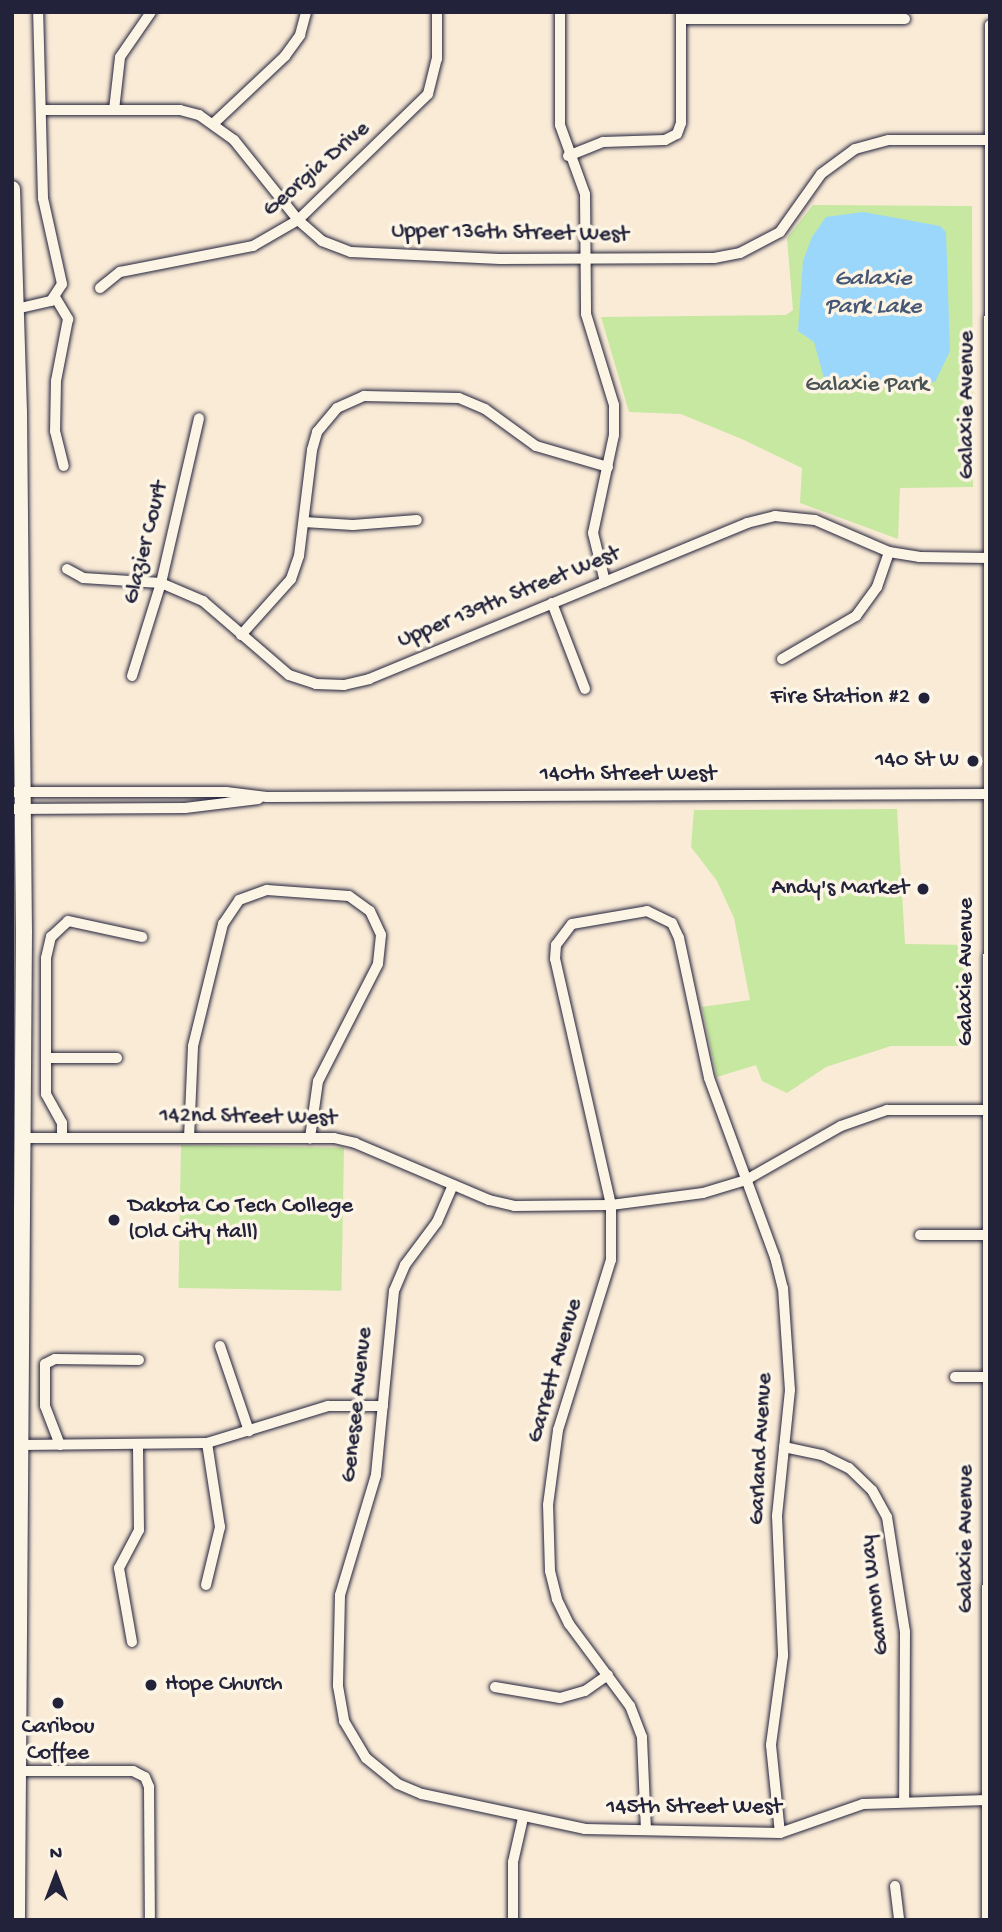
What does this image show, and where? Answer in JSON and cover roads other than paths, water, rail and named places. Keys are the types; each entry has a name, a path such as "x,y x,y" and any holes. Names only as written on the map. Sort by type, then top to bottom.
{"highway":[{"path":"12,188 16,309 17,1134 21,1252 22,1445 15,1770 17,1920"},
{"path":"12,1205 21,1252"}],"street":[{"path":"16,309 53,299 62,284 43,198 38,12"},
{"path":"114,110 120,57 151,12"},
{"path":"214,123 285,56 300,35 306,12"},
{"name":"Georgia Drive","path":"100,288 121,272 253,246 298,220 428,94 437,59 437,12"},
{"path":"560,12 560,125 568,156 585,194 590,336 614,404 608,467 593,533 605,582"},
{"path":"568,156 603,142 665,140 677,134 681,123 681,16 905,19"},
{"name":"Galaxie Avenue","path":"987,1920 990,24"},
{"name":"Upper 136th Street West","path":"41,110 180,110 214,123 234,140 298,220 322,241 351,252 586,258 740,254 780,232 821,174 855,149 889,141 990,139"},
{"path":"53,299 68,319 59,348 55,394 55,431 64,466"},
{"path":"242,635 291,579 304,522 317,432 337,408 364,396 460,398 485,409 536,446 608,467"},
{"name":"Glazier Court","path":"132,676 161,583 199,418"},
{"name":"Upper 139th Street West","path":"67,569 83,578 161,583 203,601 289,675 316,684 344,685 369,679 747,523 775,516 815,520 889,552 919,557 989,558"},
{"path":"304,522 353,525 417,520"},
{"path":"782,659 856,616 877,587 889,552"},
{"path":"552,603 585,689"},
{"name":"140th Street West","path":"18,792 226,793 267,797 989,794"},
{"name":"140th Street West","path":"18,809 185,808 267,797"},
{"path":"189,1138 193,1046 223,924 239,900 252,894 334,893 349,896 370,911 381,935 382,950 318,1081 310,1138"},
{"name":"Garland Avenue","path":"584,920 647,911 672,923 709,1078 783,1288 790,1390 776,1516 783,1656 771,1745 780,1833"},
{"name":"Garrett Avenue","path":"584,920 562,932 555,959 611,1205 611,1260 558,1430 548,1505 550,1571 556,1599 569,1624 630,1706 642,1737 646,1830"},
{"path":"62,1138 62,1124 46,1094 46,958 58,927 68,921 142,937"},
{"path":"47,1058 117,1058"},
{"name":"142nd Street West","path":"17,1134 62,1138 310,1138 355,1143 453,1185 514,1206 611,1205 703,1193 747,1180 865,1116 887,1110 988,1110"},
{"name":"Genesee Avenue","path":"453,1185 437,1222 405,1265 394,1291 376,1475 340,1595 338,1686 344,1721 366,1758 398,1784 523,1818"},
{"path":"920,1235 989,1234"},
{"path":"220,1346 249,1431"},
{"path":"60,1445 45,1406 45,1364 55,1359 139,1360"},
{"path":"955,1377 988,1377"},
{"path":"22,1445 138,1446 207,1443 328,1406 383,1406"},
{"path":"206,1586 220,1527 207,1443"},
{"path":"132,1642 119,1568 139,1530 138,1446"},
{"name":"Gannon Way","path":"784,1447 822,1455 849,1468 872,1490 887,1517 905,1632 904,1800"},
{"path":"495,1687 560,1698 585,1690 608,1675"},
{"path":"15,1770 132,1771 145,1777 149,1787 150,1920"},
{"name":"145th Street West","path":"523,1818 585,1829 780,1833 863,1804 904,1800 987,1800"},
{"path":"513,1920 513,1863 523,1818"},
{"path":"895,1886 899,1920"}],"water":[{"name":"Galaxie Park Lake","path":"863,212 940,226 946,232 950,351 935,382 860,389 826,385 814,342 798,331 803,261 812,237 826,217"}],"place":[{"name":"Fire Station #2","path":"924,698"},
{"name":"140 St W","path":"973,761"},
{"name":"Andy's Market","path":"923,889"},
{"name":"Dakota Co Tech College (Old City Hall)","path":"114,1220"},
{"name":"Hope Church","path":"151,1685"},
{"name":"Caribou Coffee","path":"58,1703"}],"park label":[{"name":"Galaxie Park","path":"867,386"}]}
